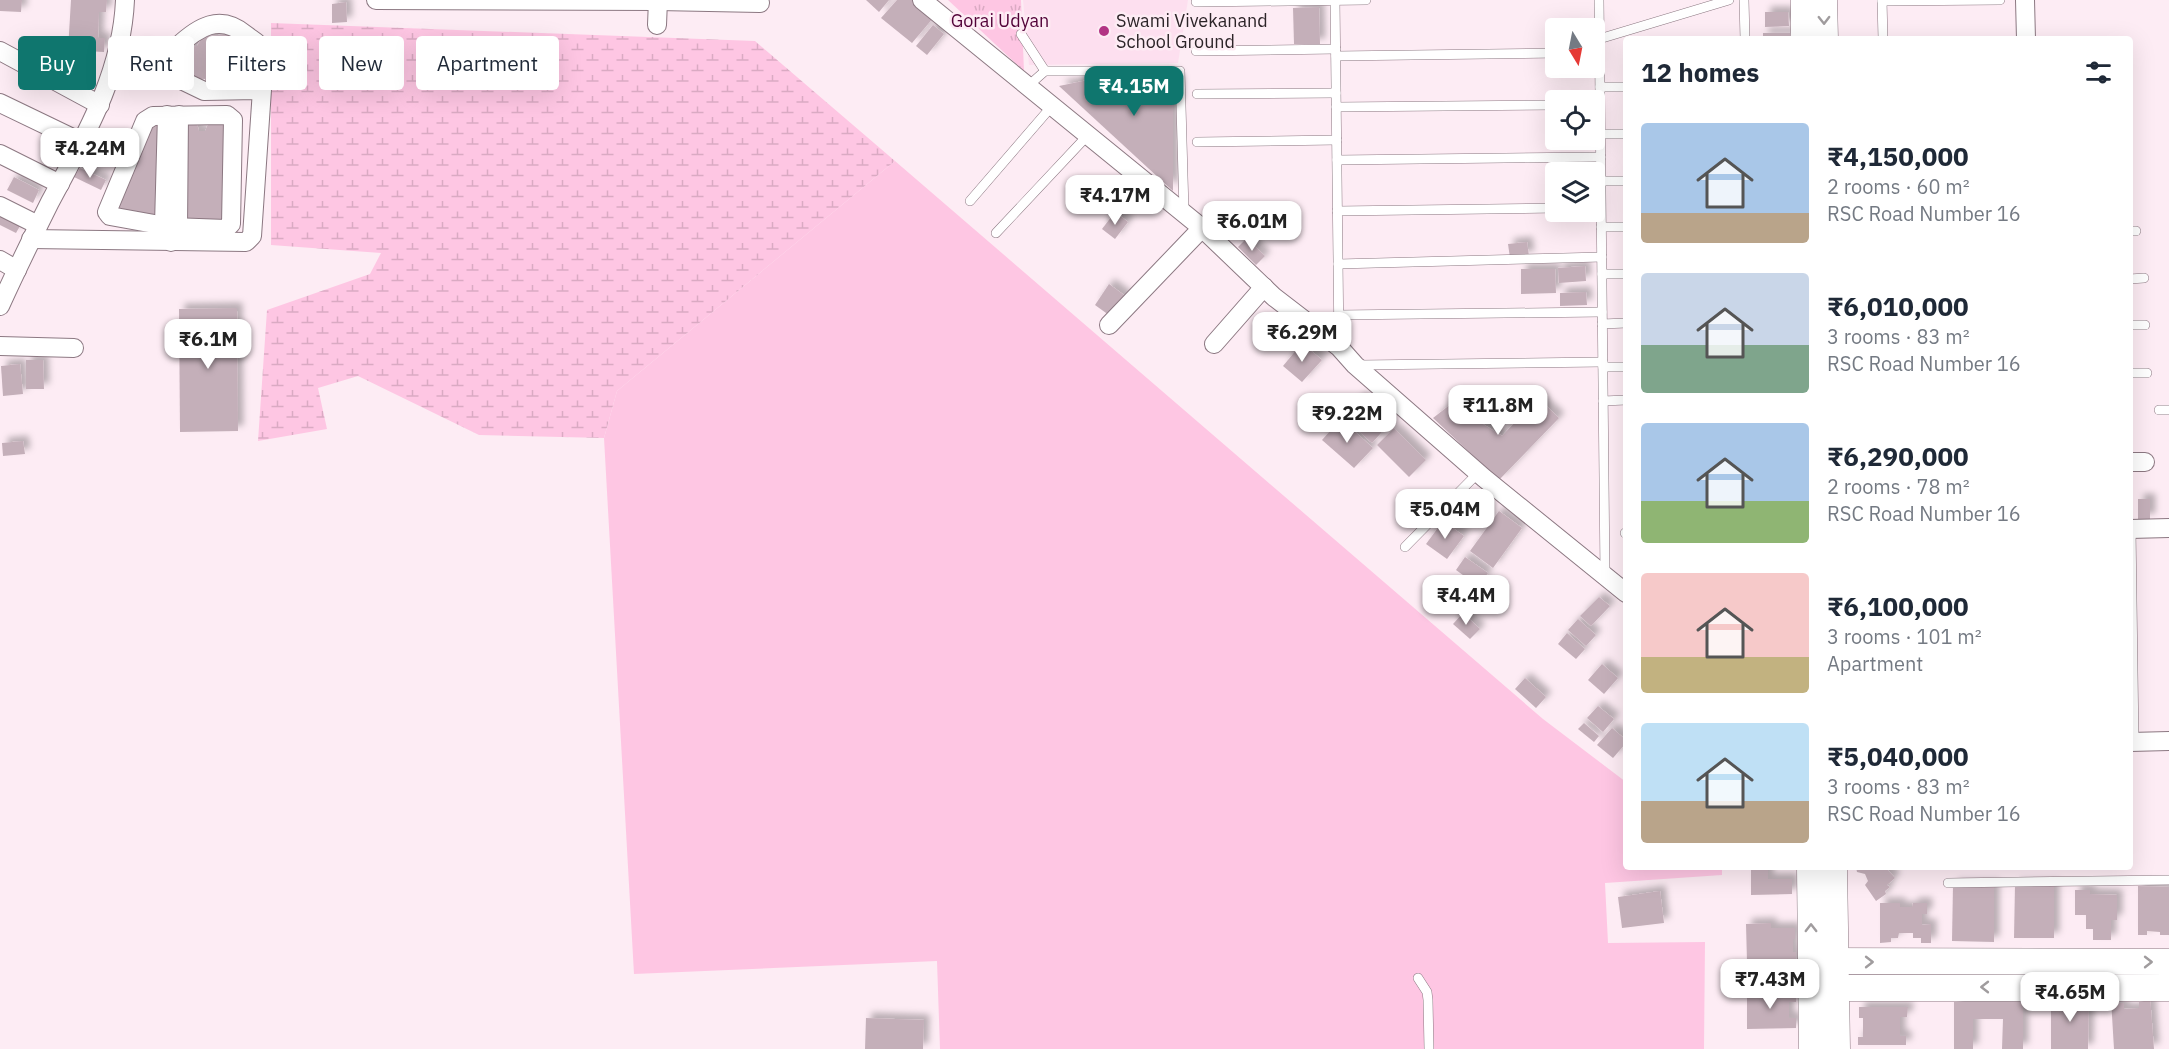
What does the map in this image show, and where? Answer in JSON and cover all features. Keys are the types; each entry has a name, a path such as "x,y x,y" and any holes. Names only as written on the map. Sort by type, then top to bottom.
{"street":[{"path":"122,36 125,0"},
{"path":"376,0 401,6 658,0 760,3"},
{"path":"657,25 658,0"},
{"path":"922,0 1202,228 1264,287 1339,347 1355,365 1478,473 1623,590"},
{"path":"1804,0 1804,36"},
{"path":"1824,0 1825,36"},
{"path":"2025,0 2026,36"},
{"path":"189,36 212,23 238,28 249,36"},
{"path":"0,51 100,105"},
{"path":"0,306 100,105 108,83"},
{"path":"0,206 35,232 171,230 226,229 231,224 233,120 226,116 153,116 145,121 107,212 110,216 171,230 246,242 252,237 260,90 204,91 194,86"},
{"path":"0,103 81,142"},
{"path":"171,230 173,116"},
{"path":"0,154 60,184"},
{"path":"1109,326 1202,228"},
{"path":"0,260 17,270"},
{"path":"1214,344 1264,287"},
{"path":"0,346 74,348"},
{"path":"2133,529 2169,528"},
{"path":"2133,742 2169,741"},
{"path":"1810,870 1812,1049"},
{"path":"1834,870 1837,1049"},
{"path":"1811,961 2169,962"},
{"path":"1812,988 2169,988"}],"lane":[{"path":"1335,0 1339,347"},
{"path":"1196,2 1366,0"},
{"path":"1599,0 1599,18"},
{"path":"1605,37 1729,0"},
{"path":"1744,0 1745,36"},
{"path":"1883,36 1882,1 2000,0"},
{"path":"1021,34 1045,71"},
{"path":"1196,51 1545,53"},
{"path":"1028,86 1045,71 1180,71 1184,214"},
{"path":"1599,78 1599,90"},
{"path":"1600,87 1623,87"},
{"path":"1197,94 1336,93"},
{"path":"1336,107 1545,105"},
{"path":"970,201 1052,106"},
{"path":"1605,134 1623,134"},
{"path":"996,233 1088,135"},
{"path":"1197,142 1337,140"},
{"path":"1601,150 1601,162"},
{"path":"1337,160 1601,157"},
{"path":"1605,182 1623,181"},
{"path":"1337,211 1545,208"},
{"path":"1601,222 1605,575"},
{"path":"1602,227 1623,227"},
{"path":"1338,264 1602,257"},
{"path":"1602,274 1623,274"},
{"path":"2133,279 2144,278"},
{"path":"1338,315 1602,312"},
{"path":"1602,324 1623,323"},
{"path":"2133,325 2145,325"},
{"path":"1355,365 1623,367"},
{"path":"2133,373 2147,373"},
{"path":"1603,401 1623,400"},
{"path":"1405,547 1478,473"},
{"path":"1948,883 2169,880"},
{"path":"1418,978 1427,992 1429,1049"}],"shaded area":[{"name":"Swami Vivekanand School Ground","path":"1023,0 1188,0 1178,63 1029,65"}],"green space":[{"name":"Gorai Udyan","path":"948,0 1021,0 1024,71"},
{"path":"271,23 755,41 895,161 617,391 604,438 479,435 358,376 318,388 327,429 258,441 267,310 370,274 381,253 271,245 271,90 307,90 307,36 271,36"},
{"path":"895,161 1543,719 1623,780 1623,870 1722,870 1722,875 1605,883 1608,943 1705,942 1704,1049 940,1049 937,961 634,974 604,438 617,391"}],"building":[{"path":"0,0 22,0 21,12 0,11"},
{"path":"71,0 107,0 106,12 99,12 98,38 105,38 104,52 96,52 96,36 69,36"},
{"path":"866,0 889,0 879,12"},
{"path":"897,0 914,0 934,17 912,43 881,18"},
{"path":"346,2 347,22 332,23 332,4"},
{"path":"1319,7 1320,44 1294,44 1293,8"},
{"path":"1765,12 1788,12 1789,26 1765,27"},
{"path":"933,25 944,34 927,55 916,46"},
{"path":"1763,33 1790,33 1790,36 1763,36"},
{"path":"233,34 233,36 206,36 206,86 205,79 194,78 194,46 197,46 203,36"},
{"path":"1173,77 1173,191 1059,86 1088,80"},
{"path":"183,120 196,120 199,131 205,131 210,120 226,121 226,225 184,220"},
{"path":"148,125 163,126 160,214 110,214"},
{"path":"80,168 106,180 101,190 74,177"},
{"path":"14,177 39,190 33,203 7,190"},
{"path":"1115,212 1128,222 1115,239 1102,229"},
{"path":"0,215 20,226 16,233 0,225"},
{"path":"1247,238 1265,256 1256,265 1238,247"},
{"path":"1527,242 1529,256 1510,258 1508,244"},
{"path":"1585,266 1586,281 1559,283 1558,268"},
{"path":"1521,269 1555,269 1556,293 1521,294"},
{"path":"1109,284 1128,298 1113,318 1095,305"},
{"path":"1586,292 1587,305 1560,306 1560,293"},
{"path":"237,308 238,431 180,432 179,309"},
{"path":"1302,343 1322,360 1302,382 1283,366"},
{"path":"26,360 43,360 44,389 26,389"},
{"path":"20,364 23,394 3,396 1,366"},
{"path":"1361,397 1390,423 1372,443 1343,417"},
{"path":"1538,398 1559,418 1499,480 1433,418 1451,404 1502,436"},
{"path":"1341,419 1373,448 1354,468 1322,440"},
{"path":"1394,428 1426,460 1409,477 1377,445"},
{"path":"23,441 25,454 3,456 2,443"},
{"path":"2138,499 2150,499 2150,519 2138,519"},
{"path":"1499,511 1522,528 1493,568 1470,551"},
{"path":"1443,521 1464,536 1447,559 1426,544"},
{"path":"1465,557 1488,573 1478,586 1456,570"},
{"path":"1599,597 1610,606 1591,626 1580,616"},
{"path":"1463,613 1480,629 1470,639 1453,624"},
{"path":"1578,619 1596,635 1586,646 1568,630"},
{"path":"1567,633 1585,649 1576,659 1558,644"},
{"path":"1602,664 1618,678 1604,694 1588,680"},
{"path":"1525,678 1546,697 1536,708 1515,689"},
{"path":"1598,706 1614,719 1603,732 1587,718"},
{"path":"1584,723 1599,736 1594,742 1578,729"},
{"path":"1612,728 1623,737 1623,746 1613,758 1597,745"},
{"path":"1751,870 1768,870 1768,879 1792,879 1792,894 1751,895"},
{"path":"1857,870 1888,870 1895,878 1887,885 1890,887 1885,891 1886,894 1876,901 1865,885 1868,881 1865,874"},
{"path":"1953,885 1994,885 1994,942 1952,941"},
{"path":"2015,885 2054,885 2054,938 2014,938"},
{"path":"2138,886 2169,887 2169,935 2147,931 2147,935 2138,935"},
{"path":"2075,890 2090,890 2090,894 2117,895 2117,920 2111,920 2111,940 2093,940 2093,929 2086,929 2086,915 2075,915"},
{"path":"1660,891 1664,923 1622,928 1618,897"},
{"path":"1880,903 1900,903 1900,907 1912,907 1913,903 1927,903 1927,914 1922,914 1922,925 1931,924 1931,943 1921,943 1921,938 1913,938 1913,933 1899,933 1898,938 1891,938 1891,942 1880,943"},
{"path":"1771,923 1771,928 1795,928 1793,952 1796,952 1796,967 1774,967 1774,962 1747,962 1746,924"},
{"path":"1747,991 1796,991 1796,1002 1789,1002 1789,1018 1796,1018 1796,1028 1747,1029"},
{"path":"2150,996 2154,1049 2114,1049 2111,999 2119,998 2119,1003 2124,1003 2124,1009 2139,1008 2139,1002 2144,1001 2144,997"},
{"path":"2051,998 2089,998 2088,1049 2051,1049"},
{"path":"1954,1002 2023,1002 2023,1049 2002,1049 2003,1019 1973,1019 1973,1049 1954,1049"},
{"path":"1859,1007 1908,1007 1907,1017 1900,1017 1900,1036 1906,1036 1906,1045 1858,1045 1858,1037 1863,1037 1863,1018 1859,1018"},
{"path":"866,1018 924,1020 923,1049 865,1049"}],"place":[{"name":"Swami Vivekanand School Ground","path":"1104,31"}]}
